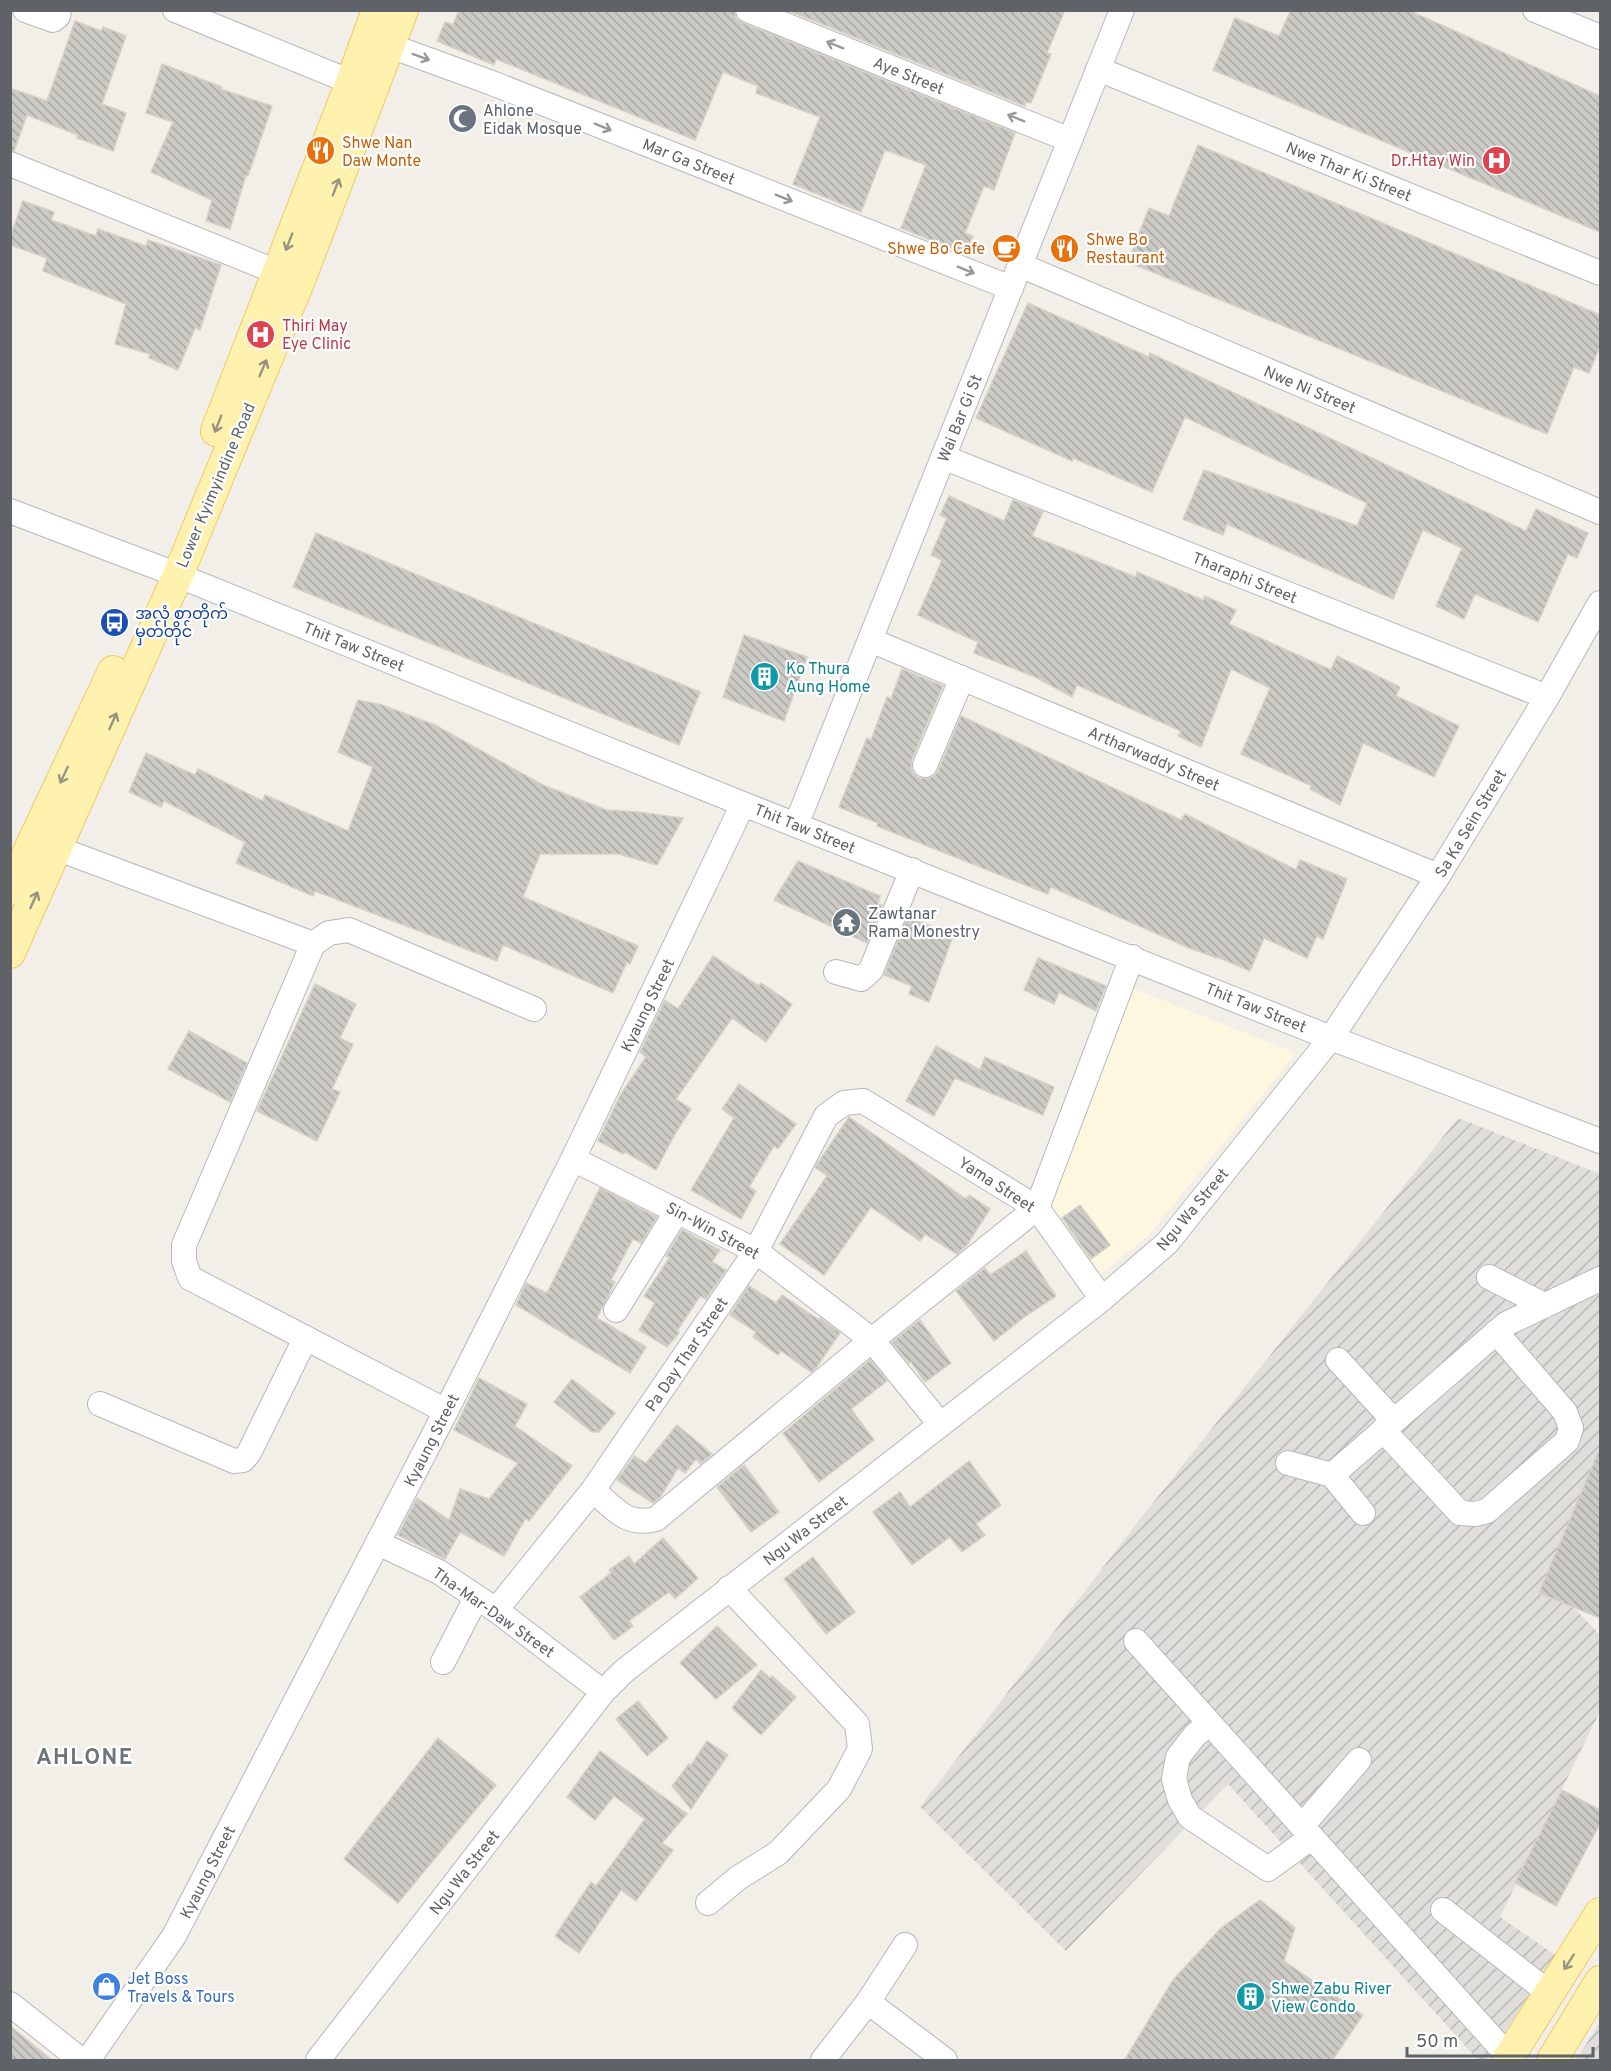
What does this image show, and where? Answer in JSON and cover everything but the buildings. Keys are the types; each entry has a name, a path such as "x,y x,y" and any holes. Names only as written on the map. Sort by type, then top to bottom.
{"main road":[{"name":"Lower Kyimyindine Road","path":"10,953 45,844 170,572 290,274 363,85 377,31 403,10"},
{"name":"Lower Kyimyindine Road","path":"10,890 45,844"},
{"path":"1508,2059 1600,1913"},
{"path":"1552,2061 1600,1981"}],"street":[{"path":"25,10 53,20 59,10"},
{"path":"175,10 363,85"},
{"name":"Aye Street","path":"748,10 1070,140"},
{"name":"Wai Bar Gi St","path":"796,825 1122,10"},
{"path":"1535,10 1600,37"},
{"name":"Mar Ga Street","path":"377,31 492,83 1011,288"},
{"name":"Nwe Thar Ki Street","path":"1098,69 1600,273"},
{"path":"10,164 290,274"},
{"name":"Nwe Ni Street","path":"1020,266 1600,512"},
{"name":"Tharaphi Street","path":"943,457 1547,697"},
{"name":"Thit Taw Street","path":"10,511 170,572 743,804 1331,1038 1600,1141"},
{"name":"Sa Ka Sein Street","path":"1331,1038 1438,876 1547,697 1600,603"},
{"name":"Artharwaddy Street","path":"870,640 1438,876"},
{"path":"925,765 962,678"},
{"name":"Kyaung Street","path":"88,2061 174,1936 446,1411 573,1159 743,804"},
{"path":"45,844 313,944"},
{"path":"836,972 861,980 871,970 912,870"},
{"path":"446,1411 190,1278 184,1261 184,1245 313,944 328,933 349,930 534,1009"},
{"path":"593,1490 628,1520 643,1523 656,1520 872,1340 1037,1208 1132,957"},
{"name":"Ngu Wa Street","path":"318,2061 603,1692 624,1671 1102,1299 1167,1243 1331,1038"},
{"name":"Yama Street","path":"863,1101 1037,1208 1102,1299"},
{"name":"Pa Day Thar Street","path":"442,1662 486,1604 593,1490 756,1251 826,1116 844,1103 863,1101"},
{"name":"Sin-Win Street","path":"573,1159 756,1251 872,1340 940,1424"},
{"path":"616,1310 677,1211"},
{"path":"1489,1278 1544,1305"},
{"path":"1332,1475 1506,1324 1600,1279"},
{"path":"1338,1360 1460,1513 1475,1514 1487,1511 1567,1441 1571,1428 1565,1412 1496,1332"},
{"path":"100,1404 234,1461 243,1460 249,1454 305,1339"},
{"path":"1288,1463 1332,1475 1364,1513"},
{"name":"Tha-Mar-Daw Street","path":"378,1543 439,1572 486,1604 603,1692"},
{"path":"708,1903 738,1878 778,1853 839,1789 860,1749 857,1724 729,1588"},
{"path":"1136,1641 1508,2059"},
{"path":"1209,1724 1194,1735 1178,1757 1174,1779 1180,1800 1190,1817 1268,1869 1307,1831 1359,1760"},
{"path":"1443,1910 1549,1993"},
{"path":"823,2061 868,2002 905,1945"},
{"path":"868,2002 945,2061"},
{"path":"10,2004 81,2061"}],"shaded area":[{"path":"1127,986 1296,1053 1148,1236 1093,1281 1037,1208"},
{"path":"1458,1118 1600,1174 1600,1538 1575,1609 1600,1635 1600,1711 1500,1917 1555,1955 1487,2060 1478,2060 1228,1784 1066,1951 920,1807 1137,1523"},
{"path":"1600,2022 1600,2060 1576,2060"}],"place":[{"name":"Ahlone Eidak Mosque","path":"462,119"},
{"name":"Shwe Nan Daw Monte","path":"321,151"},
{"name":"Dr.Htay Win","path":"1496,160"},
{"name":"Shwe Bo Cafe","path":"1006,248"},
{"name":"Shwe Bo Restaurant","path":"1065,248"},
{"name":"Thiri May Eye Clinic","path":"261,334"},
{"name":"အလုံ စာတိုက် မှတ်တိုင်","path":"114,622"},
{"name":"Ko Thura Aung Home","path":"765,677"},
{"name":"Zawtanar Rama Monestry","path":"847,922"},
{"name":"Jet Boss Travels & Tours","path":"106,1987"},
{"name":"Shwe Zabu River View Condo","path":"1250,1997"}],"district":[{"name":"AHLONE","path":"85,1756"}]}
